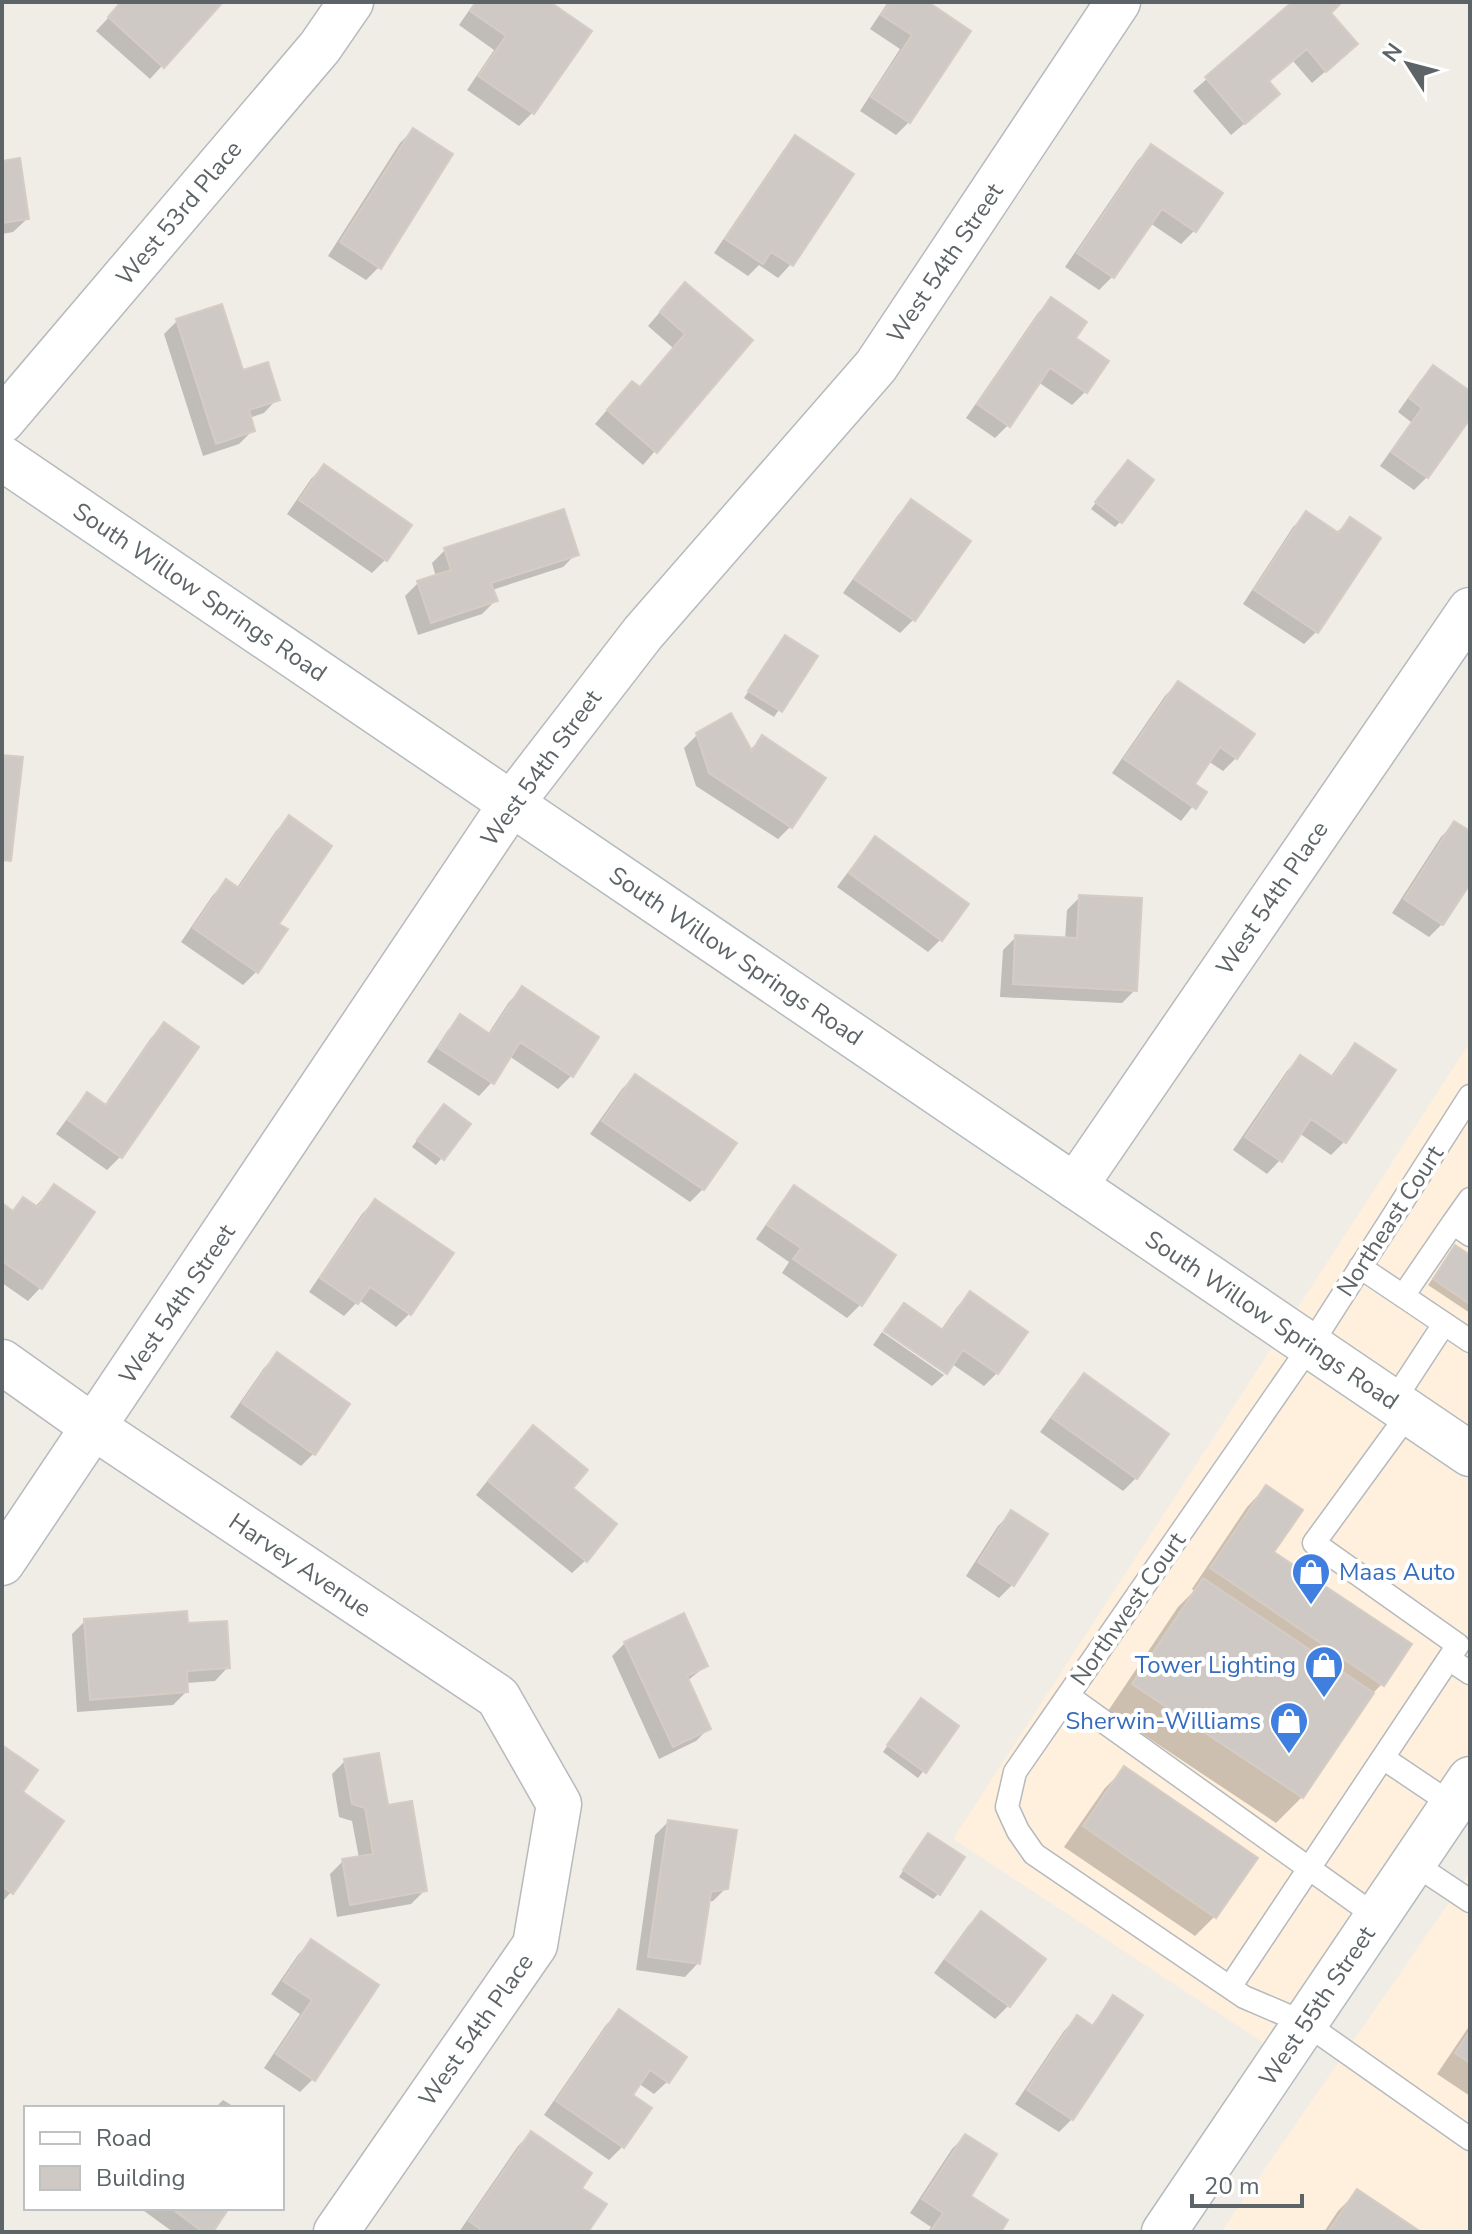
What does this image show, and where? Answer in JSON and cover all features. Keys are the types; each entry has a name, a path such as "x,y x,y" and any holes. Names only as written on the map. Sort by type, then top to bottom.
{"street":[{"name":"West 53rd Place","path":"2,421 320,47 351,2"},
{"name":"West 54th Street","path":"2,1563 511,804 643,633 876,366 1118,2"},
{"name":"South Willow Springs Road","path":"2,458 1470,1454"},
{"name":"West 54th Place","path":"1075,1186 1470,610"},
{"name":"Harvey Avenue","path":"2,1362 95,1428 498,1697 559,1804"},
{"name":"West 55th Street","path":"1164,2232 1465,1788"},
{"name":"West 54th Place","path":"336,2232 535,1945 559,1804"}],"lane":[{"name":"Northeast Court","path":"1310,1346 1469,1100"},
{"path":"1403,1296 1462,1229 1470,1199"},
{"path":"1360,1267 1470,1341"},
{"path":"1230,1987 1458,1645 1314,1543 1401,1407 1444,1324"},
{"name":"Northwest Court","path":"1310,1346 1015,1772 1007,1807 1018,1831 1034,1854 1244,1997 1305,2023 1470,2139"},
{"path":"1449,1659 1470,1673"},
{"path":"1068,1696 1377,1917"},
{"path":"1383,1758 1465,1788"},
{"path":"1413,1863 1470,1901"}],"shaded area":[{"path":"1470,1042 1470,1764 1276,2051 953,1839"},
{"path":"1470,1872 1470,2232 1221,2232"}],"building":[{"path":"121,2 223,2 164,68 108,17"},
{"path":"477,2 550,2 592,31 534,114 478,76 506,36 470,11"},
{"path":"890,2 928,2 971,31 910,123 871,97 912,35 881,15"},
{"path":"1292,2 1342,2 1331,13 1358,44 1326,72 1307,49 1269,81 1280,94 1245,124 1205,77"},
{"path":"413,128 453,154 381,269 340,242"},
{"path":"795,135 854,174 793,266 771,252 763,264 725,239"},
{"path":"1151,144 1223,193 1196,232 1162,209 1114,278 1077,253"},
{"path":"20,158 29,219 2,223 2,161"},
{"path":"685,282 753,340 657,453 607,410 632,381 640,387 685,334 660,312"},
{"path":"1051,297 1087,322 1076,338 1109,361 1087,393 1050,368 1010,427 977,404"},
{"path":"222,304 243,370 268,362 280,400 249,410 255,431 216,444 176,319"},
{"path":"1433,365 1470,391 1470,419 1428,478 1391,452 1422,408 1409,398"},
{"path":"1128,460 1154,480 1122,523 1095,502"},
{"path":"324,464 412,525 387,561 299,500"},
{"path":"911,499 971,541 915,621 854,579"},
{"path":"564,509 579,555 491,583 498,601 431,623 417,581 451,570 444,548"},
{"path":"1306,511 1339,533 1350,517 1381,538 1318,633 1254,590"},
{"path":"785,635 818,656 782,712 748,691"},
{"path":"1178,681 1255,734 1237,759 1220,747 1195,784 1207,792 1196,809 1124,759"},
{"path":"731,713 752,751 762,735 826,778 792,828 709,773 696,733"},
{"path":"2,755 23,757 11,861 2,860"},
{"path":"289,815 332,846 279,924 288,929 258,973 193,928 226,879 239,888"},
{"path":"1454,821 1470,831 1470,884 1443,925 1404,899"},
{"path":"875,836 969,904 942,941 849,873"},
{"path":"1079,895 1142,898 1137,991 1013,984 1015,935 1077,938"},
{"path":"522,986 599,1037 573,1077 520,1042 494,1084 438,1048 460,1014 490,1034"},
{"path":"164,1022 199,1047 122,1158 68,1120 87,1092 106,1105"},
{"path":"1355,1043 1396,1070 1346,1143 1311,1119 1282,1162 1245,1137 1300,1055 1333,1077"},
{"path":"635,1074 737,1143 704,1190 602,1121"},
{"path":"444,1104 471,1124 444,1160 417,1140"},
{"path":"54,1184 95,1212 42,1289 2,1261 2,1203 13,1211 23,1197 38,1207"},
{"path":"794,1185 896,1255 862,1306 793,1259 801,1248 767,1225"},
{"path":"375,1199 454,1253 411,1315 370,1287 358,1304 320,1278"},
{"path":"1455,1245 1470,1255 1470,1304 1433,1279"},
{"path":"970,1291 1028,1332 998,1374 963,1350 947,1374 884,1331 904,1303 943,1330"},
{"path":"277,1352 350,1404 315,1455 242,1403"},
{"path":"1084,1373 1169,1434 1137,1479 1052,1418"},
{"path":"533,1425 588,1470 573,1488 617,1524 587,1562 488,1481"},
{"name":"Maas Auto","path":"1266,1485 1303,1510 1274,1552 1412,1644 1384,1686 1210,1568"},
{"path":"1011,1510 1048,1534 1014,1586 978,1562"},
{"path":"1203,1578 1374,1693 1303,1798 1132,1684"},
{"path":"187,1611 188,1623 227,1621 230,1668 187,1671 188,1692 90,1700 84,1619"},
{"path":"684,1613 708,1666 687,1676 711,1729 673,1747 624,1642"},
{"path":"921,1698 959,1726 926,1773 887,1745"},
{"path":"2,1745 38,1770 23,1792 64,1821 13,1894 2,1886"},
{"path":"379,1753 388,1805 412,1801 427,1891 350,1905 342,1859 373,1854 365,1808 352,1804 344,1759"},
{"path":"1124,1766 1258,1858 1216,1918 1083,1826"},
{"path":"668,1820 737,1830 728,1889 711,1892 700,1964 648,1957"},
{"path":"928,1833 965,1857 940,1895 903,1870"},
{"path":"981,1911 1046,1959 1010,2007 945,1959"},
{"path":"311,1939 379,1985 315,2081 276,2054 312,2000 283,1981"},
{"path":"1113,1995 1143,2015 1073,2120 1027,2090 1077,2015 1093,2026"},
{"path":"619,2009 687,2057 669,2083 650,2070 633,2095 652,2108 624,2148 556,2101"},
{"path":"1470,2031 1470,2063 1455,2053"},
{"path":"531,2131 592,2173 582,2188 607,2204 588,2232 484,2232 469,2221"},
{"path":"965,2134 997,2154 971,2196 1008,2220 1001,2232 930,2232 943,2213 922,2199"},
{"path":"1357,2189 1421,2232 1328,2232"},
{"path":"174,2210 228,2210 213,2232 203,2232"}],"place":[{"name":"Maas Auto","path":"1311,1606"},
{"name":"Tower Lighting","path":"1324,1699"},
{"name":"Sherwin-Williams","path":"1289,1755"}]}
